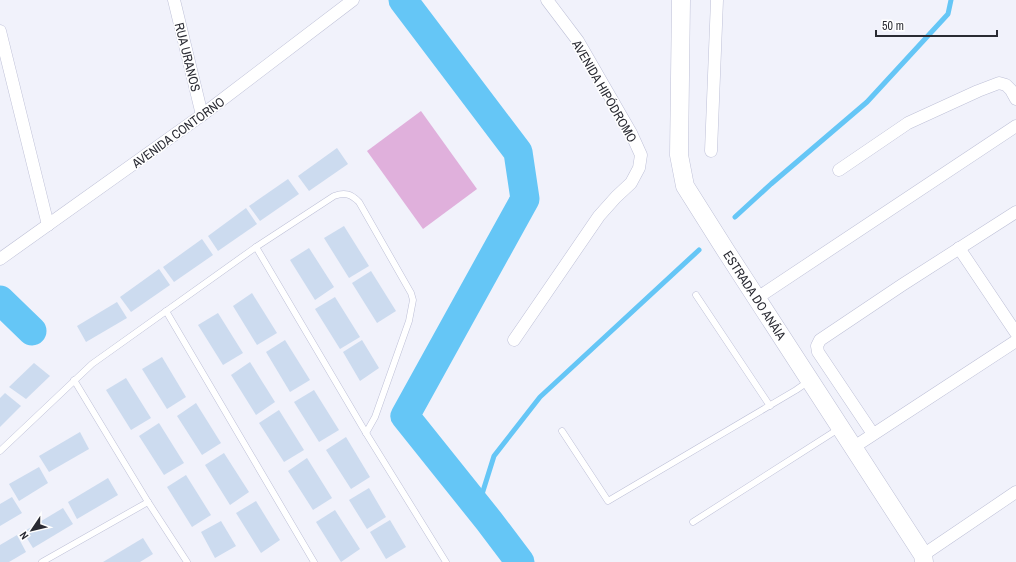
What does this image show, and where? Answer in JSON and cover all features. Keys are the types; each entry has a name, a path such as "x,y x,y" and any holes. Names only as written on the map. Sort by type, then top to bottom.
{"street":[{"name":"RUA URANOS","path":"174,0 202,115"},
{"name":"AVENIDA CONTORNO","path":"0,259 202,115 353,0"},
{"name":"ESTRADA DO ANÁIA","path":"681,0 679,155 686,186 924,558"},
{"path":"711,151 716,0"},
{"name":"AVENIDA HIPÓDROMO","path":"514,340 599,216 631,183 639,168 641,155 631,133 578,41 550,1"},
{"path":"0,31 48,225"},
{"path":"839,170 908,123 978,91 999,83 1006,85 1016,99"},
{"path":"757,298 1016,126"},
{"path":"873,434 818,352 817,346 820,340 1016,212"},
{"path":"959,248 1016,333"},
{"path":"854,447 1016,341"},
{"path":"924,558 1016,492"}],"lane":[{"path":"0,451 92,364 256,247 334,196 341,193 352,195 359,202 411,293 413,300 409,322 399,351 375,417 366,433"},
{"path":"256,247 366,433 446,562"},
{"path":"696,295 770,406"},
{"path":"166,311 314,562"},
{"path":"74,380 148,502 188,562"},
{"path":"562,431 608,501 770,406 810,380"},
{"path":"693,522 841,427"},
{"path":"42,562 148,502"}],"shaded area":[{"path":"421,111 477,189 423,229 367,151"}],"building":[{"path":"337,148 348,164 309,191 298,176"},
{"path":"288,179 299,194 260,221 249,206"},
{"path":"246,208 257,224 218,251 208,236"},
{"path":"344,226 369,266 349,278 324,238"},
{"path":"202,239 213,255 174,282 163,267"},
{"path":"309,248 334,287 315,300 290,260"},
{"path":"159,269 170,285 131,312 120,297"},
{"path":"371,271 396,311 377,323 352,283"},
{"path":"252,293 277,333 257,345 233,306"},
{"path":"335,297 360,337 340,349 315,309"},
{"path":"117,302 127,318 86,342 77,326"},
{"path":"218,313 243,353 223,365 198,325"},
{"path":"285,340 310,380 290,392 266,352"},
{"path":"362,340 379,368 360,381 343,352"},
{"path":"162,357 186,397 167,409 142,369"},
{"path":"250,362 275,402 256,415 231,375"},
{"path":"34,363 50,376 26,399 9,387"},
{"path":"126,378 151,418 131,430 106,390"},
{"path":"314,390 339,430 319,442 294,402"},
{"path":"5,393 21,406 0,427 0,398"},
{"path":"196,403 221,443 202,455 177,416"},
{"path":"279,410 304,450 284,462 259,423"},
{"path":"159,423 184,463 164,475 139,436"},
{"path":"80,432 89,449 49,472 39,456"},
{"path":"346,437 370,477 351,489 326,450"},
{"path":"224,453 249,492 230,505 205,465"},
{"path":"307,458 332,498 313,510 288,471"},
{"path":"39,467 48,483 19,501 9,484"},
{"path":"186,475 211,515 192,527 167,487"},
{"path":"108,478 118,495 77,519 68,502"},
{"path":"369,488 386,517 367,529 349,500"},
{"path":"12,497 22,513 0,526 0,504"},
{"path":"256,501 280,540 261,553 236,513"},
{"path":"63,508 73,524 33,548 23,532"},
{"path":"335,510 360,549 341,562 316,522"},
{"path":"390,520 406,547 386,559 370,532"},
{"path":"221,521 236,546 215,558 201,532"},
{"path":"17,535 26,552 9,562 0,562 0,545"},
{"path":"143,538 153,554 140,562 103,562"}],"waterway":[{"path":"403,0 518,152 525,199 405,416 520,562"},
{"path":"735,217 771,184 867,102 948,14 951,0"},
{"path":"478,507 494,456 540,397 699,250"},
{"path":"0,300 32,331"}]}
